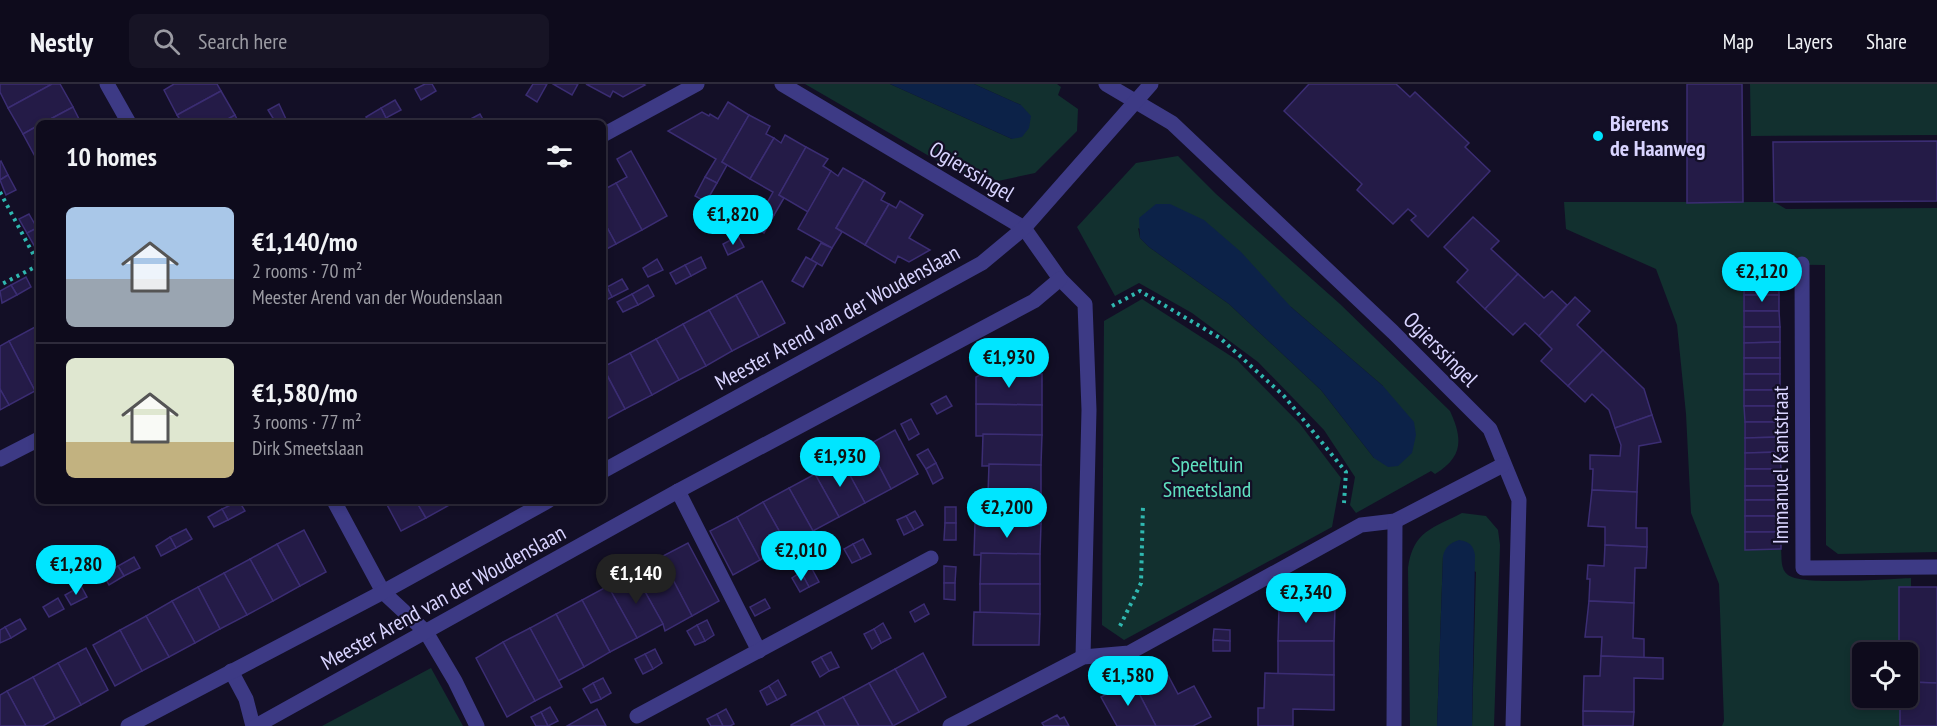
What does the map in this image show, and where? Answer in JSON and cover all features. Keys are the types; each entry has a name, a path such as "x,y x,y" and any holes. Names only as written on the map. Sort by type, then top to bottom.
{"street":[{"path":"107,84 127,120"},
{"path":"606,133 696,84"},
{"name":"Ogierssingel","path":"782,84 1024,228 1135,100"},
{"name":"Ogierssingel","path":"1106,84 1172,123 1393,332 1490,429 1519,500 1513,726"},
{"path":"1135,100 1150,84"},
{"path":"1024,228 1060,279 1085,303 1089,410 1083,657"},
{"name":"Meester Arend van der Woudenslaan","path":"606,469 982,263 1024,228"},
{"name":"Immanuel Kantstraat","path":"1802,264 1803,568 1937,567"},
{"name":"Meester Arend van der Woudenslaan","path":"254,726 678,491 1034,301 1060,279"},
{"path":"0,459 36,441"},
{"path":"950,726 1083,657 1129,653 1343,534 1361,525 1395,521 1503,465"},
{"path":"678,491 759,651"},
{"path":"336,504 383,592 426,632 455,681 477,726"},
{"name":"Meester Arend van der Woudenslaan","path":"128,726 383,592 543,504"},
{"path":"1394,726 1395,521"},
{"path":"637,716 931,558"},
{"path":"231,671 246,699 254,726"}],"path":[{"path":"0,192 36,259"},
{"path":"0,285 36,267"},
{"path":"1085,303 1109,308 1140,291 1220,338 1284,396 1346,472 1343,534"},
{"path":"1083,657 1116,635 1141,583 1143,505"}],"green space":[{"path":"805,84 890,84 1012,139 1021,105 974,84 1057,84 1061,87 1058,95 1078,109 1077,131 1035,173 998,181 984,175 979,185"},
{"path":"1750,84 1937,84 1937,135 1751,136"},
{"path":"1178,156 1216,194 1340,304 1450,411 1458,439 1458,447 1451,461 1435,474 1431,471 1356,513 1350,505 1355,477 1324,430 1258,362 1192,313 1139,283 1115,296 1077,227 1136,163","holes":["1138,228 1291,307 1383,386 1374,458 1321,390 1229,304 1149,247 1140,238"]},
{"path":"1564,202 1774,202 1786,209 1937,208 1937,552 1838,554 1826,545 1825,265 1743,264 1745,550 1781,549 1784,570 1788,575 1796,578 1846,581 1911,578 1911,642 1852,642 1852,708 1912,708 1912,726 1722,726 1724,721 1719,584 1691,513 1686,414 1677,325 1656,269 1566,229"},
{"name":"Speeltuin Smeetsland","path":"1142,299 1237,360 1300,424 1341,478 1332,527 1124,640 1102,625 1104,321"},
{"path":"1462,513 1486,516 1498,530 1500,545 1494,726 1472,726 1476,572 1443,556 1437,726 1410,726 1408,568 1414,546 1420,538 1433,527"},
{"path":"431,668 463,726 322,726"}],"water":[{"path":"890,84 974,84 1021,105 1031,116 1029,128 1022,137 1012,139"},
{"path":"1156,204 1170,204 1204,220 1241,252 1291,307 1383,386 1414,422 1416,435 1412,453 1398,466 1388,467 1374,458 1321,390 1229,304 1149,247 1140,238 1139,218"},
{"path":"1459,540 1470,544 1475,555 1472,726 1437,726 1443,556 1448,546"}],"building":[{"path":"0,84 52,84 8,108 0,92"},
{"path":"52,84 60,84 73,107 49,120 36,120 36,127 23,134 8,108"},
{"path":"174,84 217,84 221,91 177,115 164,90"},
{"path":"425,84 432,84 436,91 421,100 415,89"},
{"path":"533,84 547,84 537,102 526,95"},
{"path":"553,84 578,84 572,95"},
{"path":"586,84 645,85 623,97 613,91 610,97"},
{"path":"1309,84 1396,84 1410,97 1415,92 1469,143 1465,147 1490,171 1428,237 1411,220 1416,216 1408,209 1393,224 1357,190 1362,184 1284,111"},
{"path":"1687,84 1742,84 1743,202 1687,203"},
{"path":"221,91 235,115 226,120 180,120 177,115"},
{"path":"395,100 401,110 386,118 381,108"},
{"path":"728,102 749,115 722,162 727,165 717,183 705,177 716,159 668,131 702,112 718,119"},
{"path":"279,104 286,119 274,120 268,110"},
{"path":"73,107 80,120 49,120"},
{"path":"381,108 386,118 368,120 366,117"},
{"path":"480,114 483,120 469,120"},
{"path":"235,115 238,120 226,120"},
{"path":"749,115 770,126 766,134 774,138 750,179 722,162"},
{"path":"36,127 36,158 23,134"},
{"path":"785,135 806,147 779,195 784,198 774,215 763,210 773,192 750,179 774,138 781,143"},
{"path":"1937,141 1937,201 1774,202 1773,142"},
{"path":"806,147 828,159 823,166 831,171 808,212 779,195"},
{"path":"631,151 667,216 642,230 616,183 627,177 617,159"},
{"path":"0,162 8,175 0,180"},
{"path":"843,168 864,180 836,228 842,232 832,248 798,229 831,171 838,176"},
{"path":"8,175 16,190 6,195 0,180"},
{"path":"705,177 717,183 706,202 695,196"},
{"path":"864,180 885,193 881,200 889,204 865,245 836,228"},
{"path":"616,183 642,230 616,244 606,226 606,188"},
{"path":"900,201 923,215 909,238 930,250 909,262 898,256 895,263 865,245 889,204 896,208"},
{"path":"763,210 774,215 764,233 753,227"},
{"path":"29,214 36,228 27,233 19,219"},
{"path":"1473,217 1499,241 1491,249 1518,274 1485,309 1457,282 1468,270 1444,247"},
{"path":"606,226 616,244 606,249"},
{"path":"36,228 36,246 35,247 27,233"},
{"path":"738,236 744,247 728,255 723,244"},
{"path":"821,243 832,248 822,266 811,260"},
{"path":"701,257 706,268 691,276 685,265"},
{"path":"806,257 817,263 803,287 792,281"},
{"path":"657,259 663,270 648,277 643,268"},
{"path":"1779,263 1779,279 1744,279 1743,264"},
{"path":"685,265 691,276 676,284 670,273"},
{"path":"1518,274 1544,298 1552,291 1567,305 1539,336 1525,323 1513,335 1485,309"},
{"path":"26,277 31,287 17,295 11,285"},
{"path":"622,279 628,289 612,297 607,287"},
{"path":"1744,279 1779,279 1779,295 1744,295"},
{"path":"762,281 785,323 759,337 736,295"},
{"path":"11,285 17,295 2,303 0,291"},
{"path":"648,285 654,296 638,305 632,294"},
{"path":"606,288 612,297 606,300"},
{"path":"632,294 638,305 623,312 617,302"},
{"path":"736,295 759,337 732,351 709,310"},
{"path":"1744,295 1779,295 1779,311 1744,311"},
{"path":"1575,297 1590,311 1577,325 1603,350 1568,386 1541,361 1552,349 1539,336"},
{"path":"709,310 732,351 706,366 683,324"},
{"path":"1744,311 1779,311 1780,327 1744,327"},
{"path":"683,324 706,366 679,380 656,339"},
{"path":"35,327 36,390 35,391 9,341"},
{"path":"1744,327 1780,327 1780,342 1744,343"},
{"path":"656,339 679,380 652,395 630,353"},
{"path":"9,341 35,391 9,405 0,389 0,346"},
{"path":"1780,342 1780,358 1744,358 1744,343"},
{"path":"1603,350 1644,389 1652,415 1615,428 1609,410 1592,394 1585,402 1568,386"},
{"path":"630,353 652,395 625,409 606,373 606,365"},
{"path":"1744,358 1780,358 1780,374 1744,374"},
{"path":"984,373 1042,374 1042,405 976,404 976,377"},
{"path":"606,374 625,409 606,419"},
{"path":"1744,374 1780,374 1780,390 1744,390"},
{"path":"0,389 9,405 0,410"},
{"path":"1744,390 1780,390 1780,406 1744,406"},
{"path":"946,396 952,406 937,414 931,404"},
{"path":"976,404 1042,405 1042,435 976,436"},
{"path":"1744,406 1780,406 1780,422 1745,422"},
{"path":"1652,415 1661,442 1639,446 1637,492 1592,490 1593,469 1590,469 1590,455 1620,456 1621,445 1615,428"},
{"path":"911,419 919,434 909,440 901,424"},
{"path":"1745,422 1780,422 1780,437 1745,438"},
{"path":"895,430 918,474 891,489 868,445"},
{"path":"983,434 1042,435 1041,465 982,466"},
{"path":"1780,437 1780,452 1745,453 1745,438"},
{"path":"868,445 891,489 865,503 841,459"},
{"path":"928,449 936,463 926,469 917,455"},
{"path":"1780,452 1781,469 1745,469 1745,453"},
{"path":"841,459 865,503 839,517 815,474"},
{"path":"936,463 943,478 933,484 926,469"},
{"path":"989,464 1041,465 1041,495 988,494"},
{"path":"1745,469 1781,469 1781,486 1745,486"},
{"path":"815,474 839,517 813,531 789,488"},
{"path":"1745,486 1781,486 1781,500 1745,500"},
{"path":"789,488 813,531 787,545 763,502"},
{"path":"1592,490 1637,492 1636,528 1647,528 1647,547 1605,545 1605,527 1588,526"},
{"path":"988,494 1041,495 1041,524 988,524"},
{"path":"1745,500 1781,500 1781,516 1745,516"},
{"path":"763,502 787,545 760,560 737,517"},
{"path":"233,504 241,504 245,511 228,520 222,509"},
{"path":"387,504 418,504 426,518 401,531"},
{"path":"418,504 451,504 426,518"},
{"path":"945,507 956,507 956,523 945,523"},
{"path":"222,509 228,520 214,527 208,517"},
{"path":"915,511 923,525 914,530 906,516"},
{"path":"906,516 914,530 904,535 897,520"},
{"path":"1745,516 1781,516 1781,532 1745,532"},
{"path":"737,517 760,560 733,575 710,531"},
{"path":"975,522 1041,524 1040,554 974,555"},
{"path":"945,523 956,523 956,540 944,540"},
{"path":"186,529 192,539 176,548 170,537"},
{"path":"304,530 326,572 300,586 277,544"},
{"path":"1745,532 1781,532 1781,549 1745,550"},
{"path":"170,537 176,548 161,556 156,546"},
{"path":"863,539 871,554 861,559 853,544"},
{"path":"688,543 719,601 692,616 661,557"},
{"path":"277,544 300,586 273,601 250,559"},
{"path":"853,544 861,559 852,563 844,549"},
{"path":"1605,545 1647,547 1646,568 1635,568 1634,603 1589,601 1588,565 1604,566"},
{"path":"981,553 1040,554 1040,584 980,584"},
{"path":"134,557 140,568 124,576 118,566"},
{"path":"661,557 692,616 665,631 634,572"},
{"path":"250,559 273,601 247,615 224,573"},
{"path":"118,566 124,576 109,585 103,574"},
{"path":"944,566 956,567 955,583 944,583"},
{"path":"811,567 819,582 809,587 801,572"},
{"path":"634,572 663,624 637,638 608,586"},
{"path":"801,572 809,587 800,592 792,578"},
{"path":"224,573 247,615 220,629 198,587"},
{"path":"944,583 955,583 955,600 944,599"},
{"path":"980,584 1040,584 1040,614 980,613"},
{"path":"81,586 87,597 71,605 65,595"},
{"path":"608,586 637,638 610,652 582,600"},
{"path":"198,587 220,629 195,643 172,601"},
{"path":"1899,587 1937,587 1937,683 1918,682 1918,642 1899,642"},
{"path":"58,598 64,609 49,617 43,607"},
{"path":"765,599 770,608 755,616 750,607"},
{"path":"582,600 610,652 584,667 556,614"},
{"path":"172,601 195,643 169,657 146,616"},
{"path":"1589,601 1634,603 1633,638 1644,639 1644,658 1601,656 1602,637 1585,637"},
{"path":"924,604 929,614 915,622 910,612"},
{"path":"1279,607 1335,607 1334,641 1278,641"},
{"path":"974,612 1040,614 1039,645 973,645"},
{"path":"556,614 584,667 558,681 530,628"},
{"path":"146,616 169,657 142,671 120,630"},
{"path":"20,619 26,629 11,638 5,627"},
{"path":"707,620 714,635 705,641 697,625"},
{"path":"883,623 891,638 881,643 874,629"},
{"path":"697,625 705,641 695,645 687,631"},
{"path":"5,627 11,638 0,643 0,630"},
{"path":"530,628 562,687 535,701 503,642"},
{"path":"874,629 881,643 872,649 864,634"},
{"path":"1214,629 1230,630 1230,641 1213,640"},
{"path":"120,630 142,671 115,686 93,645"},
{"path":"1213,640 1230,641 1230,651 1213,651"},
{"path":"1278,641 1334,641 1334,675 1278,674"},
{"path":"503,642 535,701 507,717 476,658"},
{"path":"86,648 108,690 81,705 58,663"},
{"path":"655,649 662,663 653,669 645,654"},
{"path":"831,652 839,667 829,671 821,657"},
{"path":"923,653 946,697 919,712 895,669"},
{"path":"645,654 653,669 643,674 635,659"},
{"path":"1601,656 1663,658 1663,679 1634,678 1634,712 1583,711 1584,676 1600,676"},
{"path":"821,657 829,671 820,677 812,662"},
{"path":"58,663 81,705 55,719 33,677"},
{"path":"1162,664 1178,694 1194,686 1211,717 1193,726 1156,726 1132,680"},
{"path":"895,669 919,712 893,726 869,683"},
{"path":"1265,673 1334,675 1334,710 1293,709 1293,726 1258,726 1258,708 1264,708"},
{"path":"33,677 55,719 43,726 26,726 7,691"},
{"path":"603,678 611,693 601,699 593,683"},
{"path":"778,680 786,695 777,700 769,686"},
{"path":"1132,680 1156,726 1117,726 1101,697"},
{"path":"1918,682 1937,683 1937,726 1900,726 1900,708 1918,708"},
{"path":"593,683 601,699 591,703 583,689"},
{"path":"869,683 893,726 859,726 843,697"},
{"path":"769,686 777,700 767,705 760,691"},
{"path":"7,691 26,726 0,726 0,695"},
{"path":"843,697 859,726 825,726 817,711"},
{"path":"550,707 558,721 548,726 541,712"},
{"path":"597,709 606,726 567,726"},
{"path":"726,709 734,724 730,726 723,726 717,714"},
{"path":"817,711 825,726 791,726 791,725"},
{"path":"1583,711 1634,712 1633,726 1583,726"},
{"path":"541,712 548,726 536,726 531,717"},
{"path":"717,714 723,726 711,726 707,719"},
{"path":"1057,715 1060,719 1064,717 1069,726 1044,726 1042,723"}],"place":[{"name":"Bierens de Haanweg","path":"1598,136"}]}
